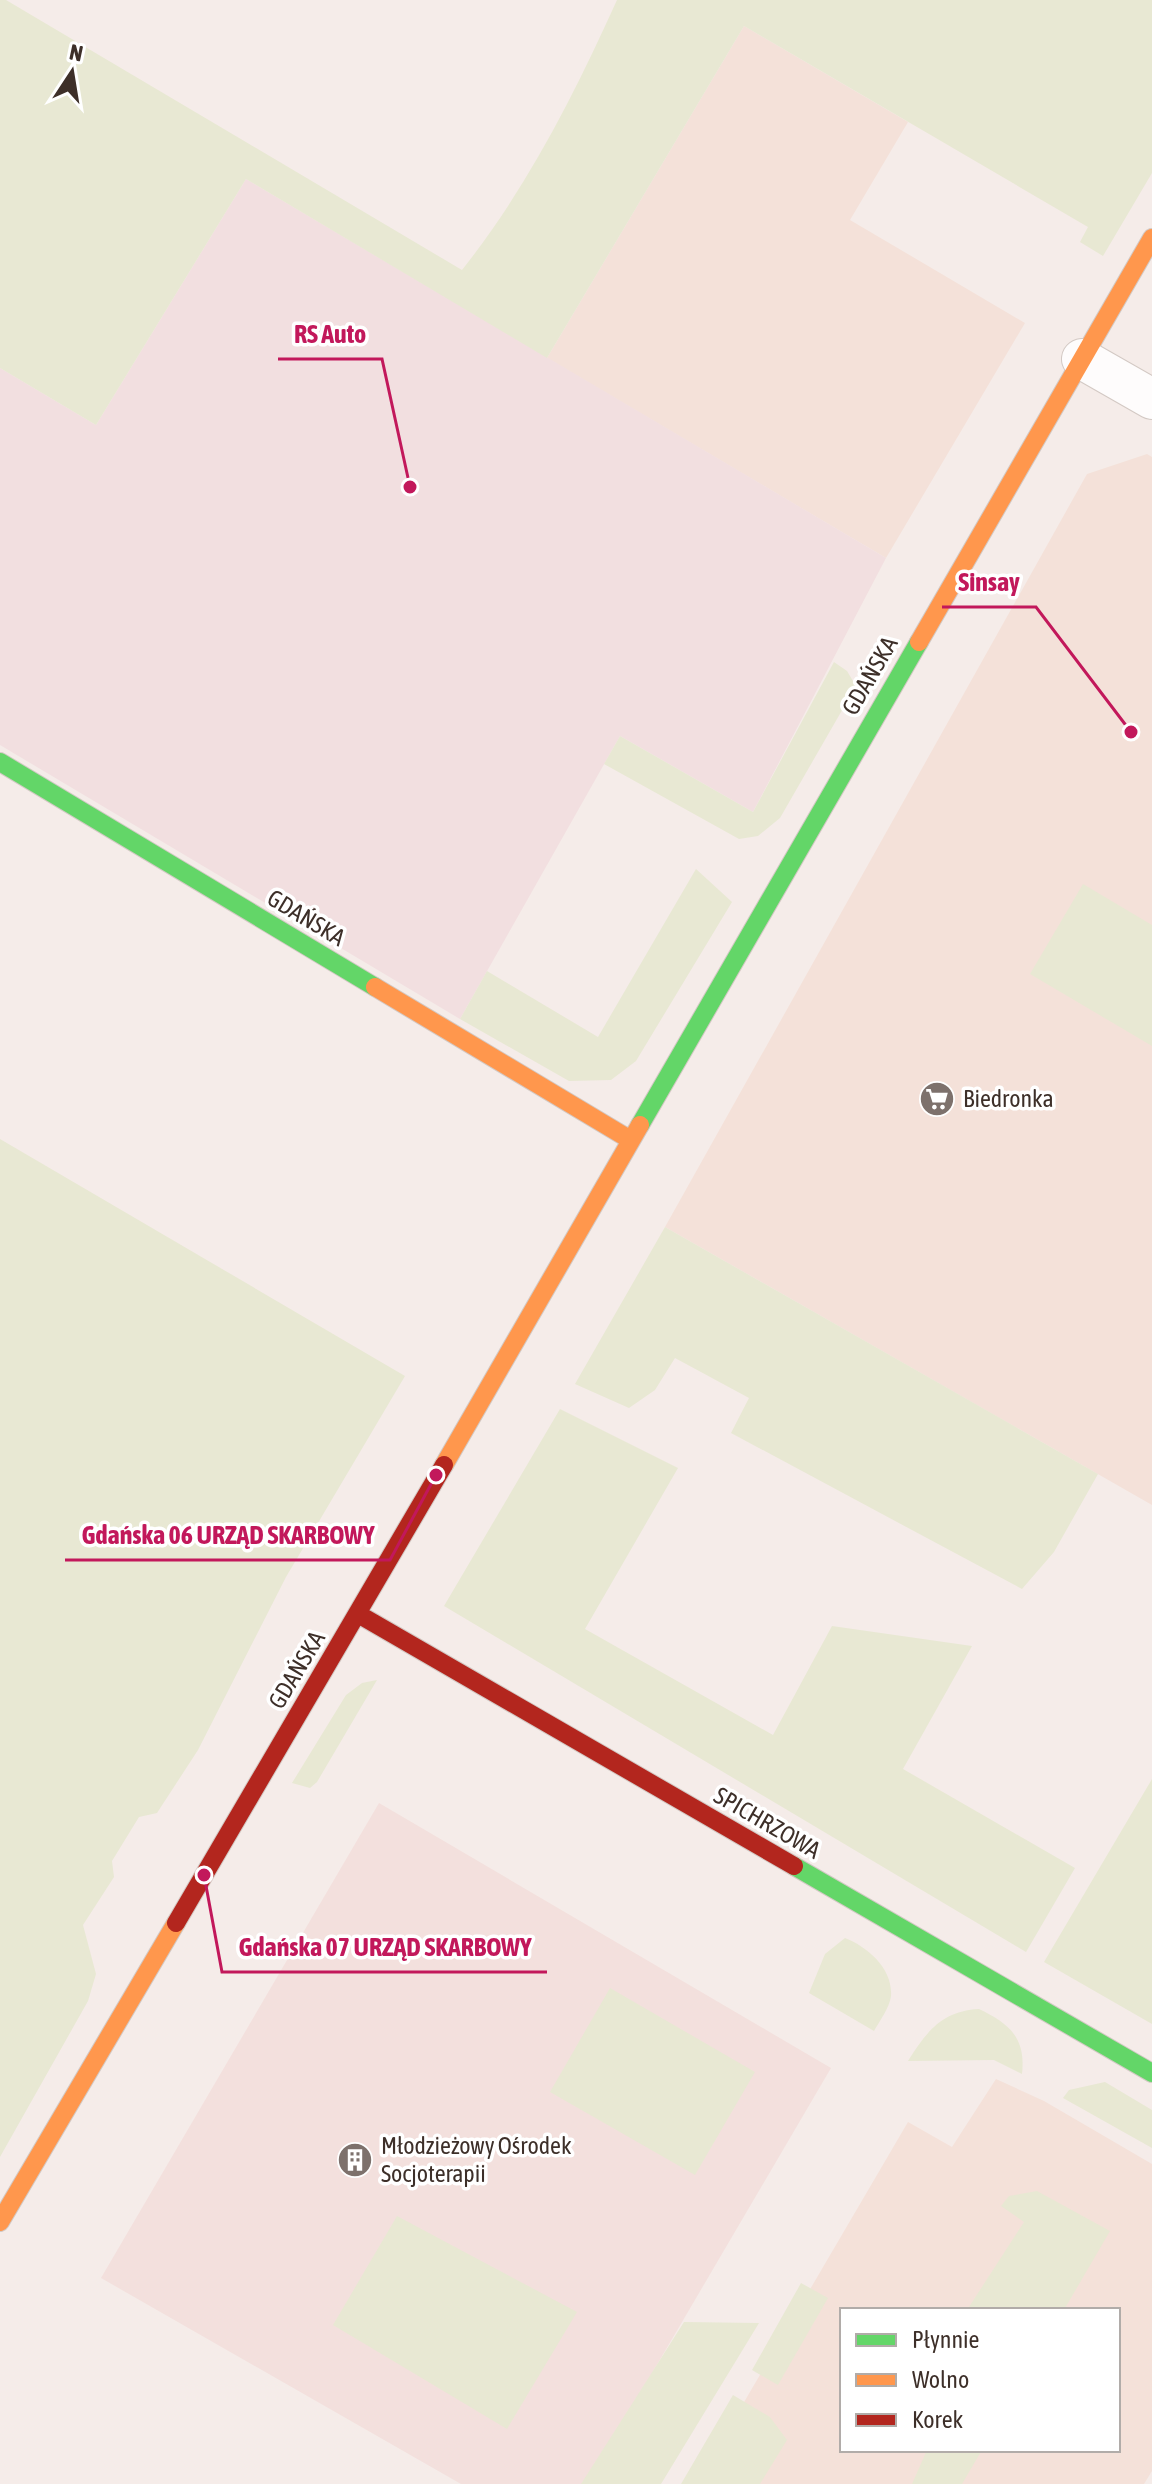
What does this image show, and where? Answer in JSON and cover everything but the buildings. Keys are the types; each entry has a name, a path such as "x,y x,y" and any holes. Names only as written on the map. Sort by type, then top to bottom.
{"street":[{"name":"GDAŃSKA","path":"0,2222 358,1614 629,1139 1152,238"},
{"path":"1082,359 1152,399"},
{"name":"GDAŃSKA","path":"0,762 629,1139"},
{"name":"SPICHRZOWA","path":"358,1614 1152,2073"}],"shaded area":[{"path":"744,26 908,122 850,220 1025,323 886,558 547,358"},
{"path":"246,179 886,558 753,812 620,736 460,1019 0,745 0,368 96,425"},
{"path":"1147,454 1152,457 1152,1505 665,1227 1087,474"},
{"path":"379,1803 831,2068 587,2484 461,2484 101,2278"},
{"path":"996,2079 1044,2101 1152,2164 1152,2471 1144,2484 696,2484 908,2122 952,2147"}],"green space":[{"path":"0,0 6,0 462,270 508,207 548,140 617,0 1152,0 1152,173 1103,256 1080,242 1088,227 744,26 547,358 246,179 96,425 0,368"},
{"path":"834,662 847,671 856,686 780,818 758,836 739,839 604,764 620,736 753,812"},
{"path":"696,869 732,902 636,1061 611,1080 569,1081 460,1019 487,971 598,1037"},
{"path":"1083,884 1152,925 1152,1046 1030,974"},
{"path":"0,1139 405,1376 286,1577 198,1750 157,1813 139,1817 112,1861 114,1877 83,1925 96,1974 88,2001 0,2157"},
{"path":"665,1227 1098,1474 1054,1552 1022,1589 731,1433 749,1398 675,1358 655,1390 629,1408 575,1384"},
{"path":"560,1409 678,1468 585,1629 773,1735 832,1626 972,1646 903,1769 1075,1868 1026,1952 444,1606"},
{"path":"377,1680 317,1782 310,1788 292,1783 346,1695 362,1683"},
{"path":"1152,1779 1152,2024 1044,1962"},
{"path":"845,1938 877,1960 891,1986 890,2000 874,2031 809,1993 825,1954"},
{"path":"610,1988 755,2072 695,2175 550,2092"},
{"path":"979,2009 999,2020 1014,2034 1023,2061 1022,2074 994,2060 908,2061 922,2040 945,2018"},
{"path":"1105,2082 1152,2110 1152,2148 1063,2098 1069,2090"},
{"path":"1037,2191 1110,2231 1065,2308 968,2308 1024,2222 1001,2206 1009,2196"},
{"path":"397,2216 577,2312 507,2429 333,2325"},
{"path":"801,2283 828,2298 778,2385 752,2370"},
{"path":"684,2322 759,2323 661,2484 581,2484"},
{"path":"733,2395 770,2417 787,2440 760,2484 681,2484"},
{"path":"926,2452 981,2452 962,2484 912,2484"}],"traffic: fast":[{"path":"640,1125 919,642"},
{"path":"0,762 375,987"},
{"path":"794,1866 1152,2073"}],"traffic: slow":[{"path":"919,642 1152,238"},
{"path":"375,987 629,1139"},
{"path":"444,1465 640,1125"},
{"path":"0,2222 176,1923"}],"traffic: jam":[{"path":"176,1923 444,1465"},
{"path":"358,1614 794,1866"}],"place":[{"name":"RS Auto","path":"410,487"},
{"name":"Sinsay","path":"1131,732"},
{"name":"Biedronka","path":"937,1099"},
{"name":"Gdańska 06 URZĄD SKARBOWY","path":"436,1475"},
{"name":"Gdańska 07 URZĄD SKARBOWY","path":"204,1875"},
{"name":"Młodzieżowy Ośrodek Socjoterapii","path":"355,2160"}]}
